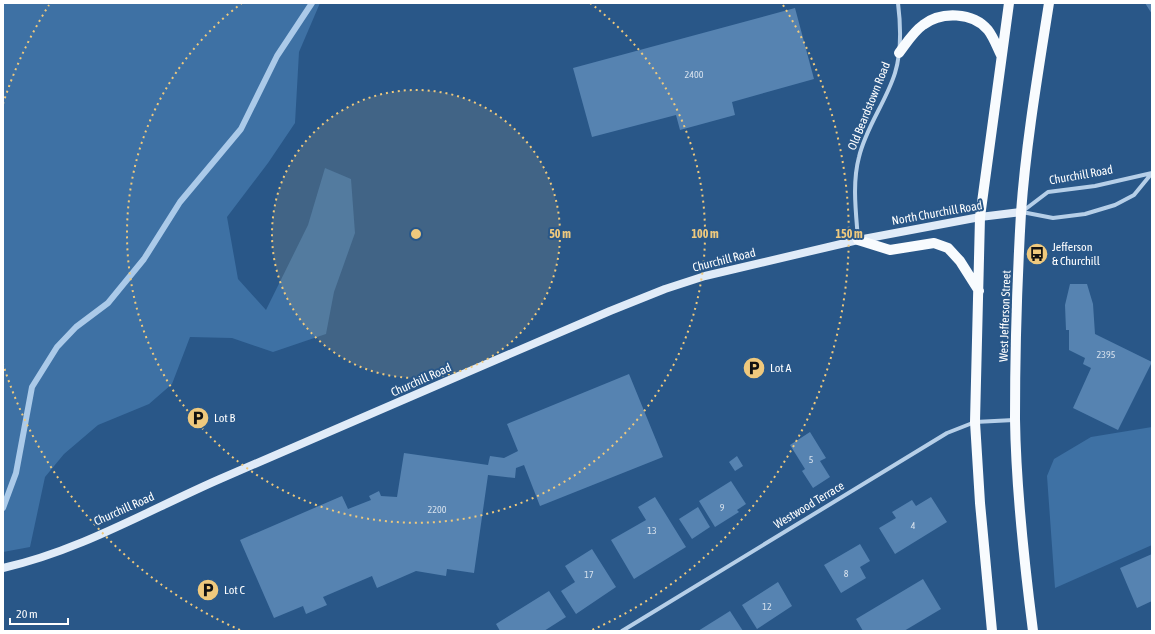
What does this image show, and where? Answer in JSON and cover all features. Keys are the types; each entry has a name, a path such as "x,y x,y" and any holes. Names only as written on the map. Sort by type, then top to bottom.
{"main road":[{"path":"992,631 980,503 975,422 980,217 1000,55 1009,3"},
{"name":"West Jefferson Street","path":"1033,631 1022,530 1015,420 1017,317 1021,212 1033,111 1049,3"},
{"path":"899,53 922,25 939,16 949,15 970,18 983,26 994,39 1000,55"},
{"path":"858,240 890,250 934,243 948,248 960,261 979,292"}],"street":[{"name":"Old Beardstown Road","path":"858,240 856,179 859,158 867,133 895,73 901,42 898,3"},
{"name":"Churchill Road","path":"1021,212 1053,218 1085,214 1115,205 1134,195 1152,173"},
{"name":"Churchill Road","path":"1021,212 1048,192 1095,186 1152,173"},
{"name":"North Churchill Road","path":"858,240 980,217 1021,212"},
{"name":"Churchill Road","path":"3,568 50,555 222,478 610,311 665,289 705,276 858,240"},
{"name":"Westwood Terrace","path":"622,631 947,433 975,422 1015,420"}],"shaded area":[{"path":"3,3 320,3 299,52 295,123 268,163 227,217 238,279 266,310 308,225 325,168 351,179 355,233 334,292 326,334 273,352 232,338 190,337 172,384 149,404 98,425 64,454 45,477 30,547 3,552"},
{"path":"1152,427 1152,545 1055,588 1047,476 1054,459 1091,437"}],"building":[{"path":"1145,3 1152,3 1152,14"},
{"path":"795,8 814,79 732,102 735,115 680,130 676,115 592,137 573,68"},
{"path":"1070,284 1087,284 1093,304 1095,334 1152,362 1118,430 1073,408 1091,368 1083,364 1085,358 1069,350 1069,330 1066,330 1065,305"},
{"path":"629,374 663,457 540,506 524,465 516,468 515,478 488,475 474,573 447,569 446,576 416,571 377,588 372,576 323,597 327,605 306,614 303,606 274,618 240,540 342,496 348,509 371,500 369,496 379,491 381,496 397,497 404,453 488,465 490,456 504,458 518,451 507,424"},
{"path":"810,432 826,458 820,461 830,477 813,488 802,471 805,469 790,445"},
{"path":"737,456 743,466 735,471 729,462"},
{"path":"731,481 746,504 737,510 739,512 715,527 699,501"},
{"path":"655,497 686,547 634,579 611,540 646,520 638,507"},
{"path":"931,497 947,522 895,554 879,528 896,518 892,512 912,500 916,506"},
{"path":"698,507 710,527 692,539 679,519"},
{"path":"860,544 870,561 860,567 866,578 841,593 824,565"},
{"path":"592,549 616,587 576,614 561,591 575,582 565,566"},
{"path":"1152,554 1152,601 1137,608 1120,568"},
{"path":"923,579 941,609 904,631 863,631 856,619"},
{"path":"778,582 792,606 757,629 742,605"},
{"path":"549,591 566,617 544,631 500,631 496,624"},
{"path":"730,611 743,631 698,631"}],"waterway":[{"path":"3,508 16,473 32,387 57,347 76,327 108,303 144,259 180,202 241,129 277,56 312,3"}],"place":[{"name":"Jefferson & Churchill","path":"1037,254"},
{"name":"Lot A","path":"754,368"},
{"name":"Lot B","path":"198,418"},
{"name":"Lot C","path":"208,590"}]}
